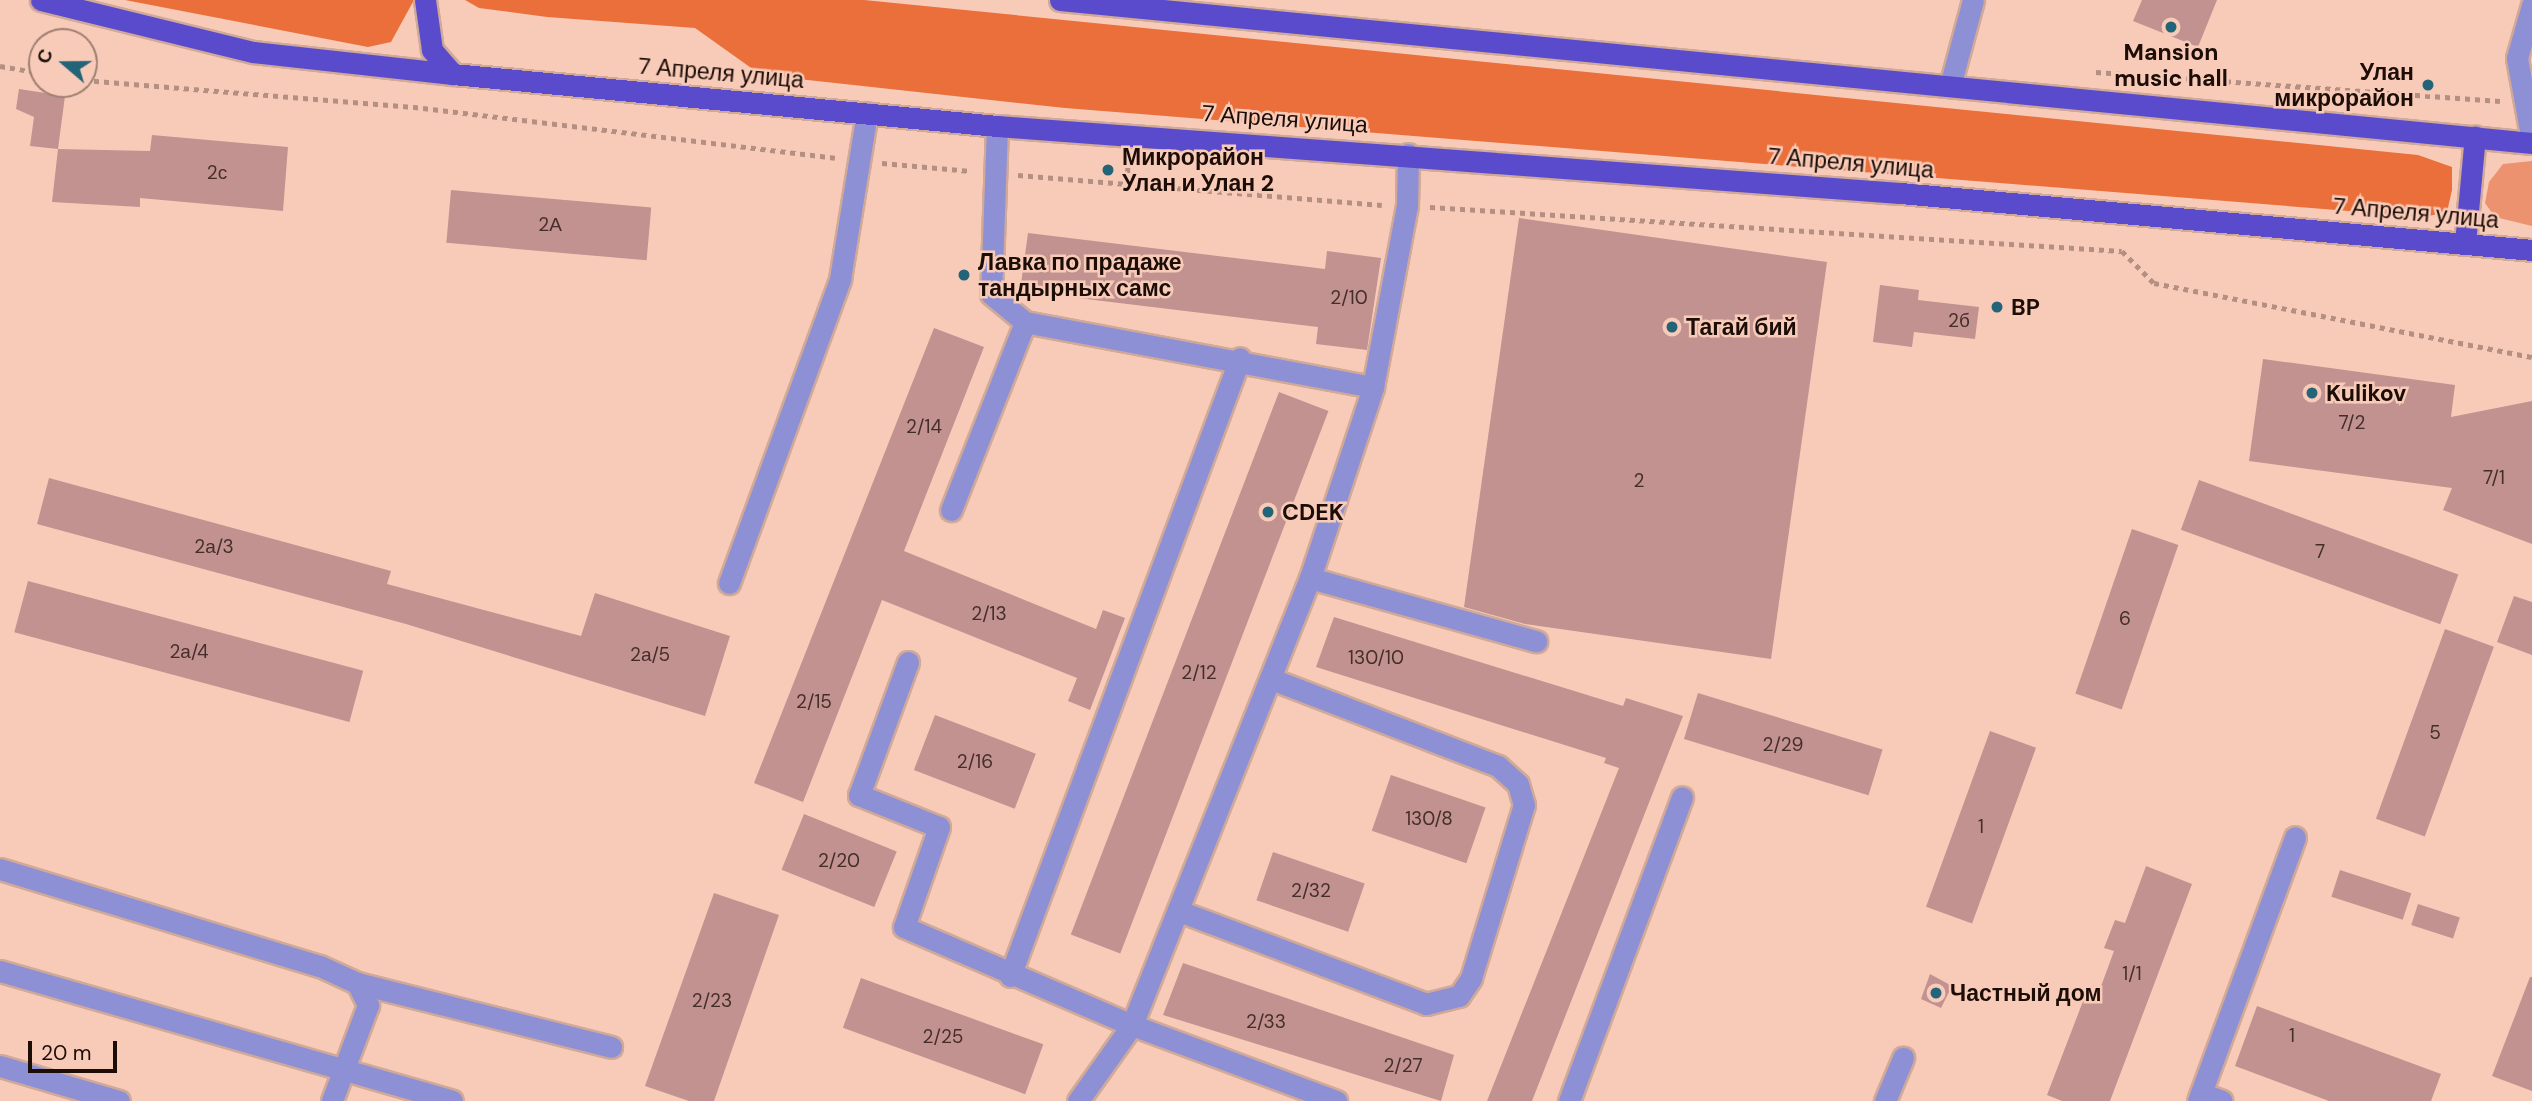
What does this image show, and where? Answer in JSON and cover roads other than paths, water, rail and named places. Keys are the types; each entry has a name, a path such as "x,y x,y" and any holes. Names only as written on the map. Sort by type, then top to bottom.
{"main road":[{"name":"7 Апреля улица","path":"41,0 253,52 453,74 997,126 1408,153 2532,250"},
{"path":"425,0 432,50 453,74"},
{"path":"1060,0 1131,4 2532,142"},
{"path":"2465,243 2475,136"}],"street":[{"path":"1951,86 1973,0"},
{"path":"2532,5 2517,58 2532,142"},
{"path":"729,583 840,279 862,161 867,113"},
{"path":"997,126 991,295 1025,322 1240,358 1373,387"},
{"path":"1078,1101 1132,1025 1310,578 1373,387 1407,206 1408,153"},
{"path":"951,510 1025,322"},
{"path":"1010,976 1240,358"},
{"path":"1310,578 1536,641"},
{"path":"908,662 859,795 939,827 904,927 1010,976 1336,1101"},
{"path":"1179,911 1426,1004 1459,996 1471,978 1524,805 1518,784 1497,766 1271,679"},
{"path":"1569,1101 1682,797"},
{"path":"2222,1101 2200,1097 2295,836"},
{"path":"0,869 320,966 357,984 611,1047"},
{"path":"0,971 452,1101"},
{"path":"332,1101 368,1005 357,984"},
{"path":"1885,1101 1903,1058"},
{"path":"0,1066 119,1101"}],"place":[{"name":"Mansion music hall","path":"2171,27"},
{"name":"Улан микрорайон","path":"2428,85"},
{"name":"Микрорайон Улан и Улан 2","path":"1108,170"},
{"name":"Лавка по прадаже тандырных самс","path":"964,275"},
{"name":"BP","path":"1997,307"},
{"name":"Тагай бий","path":"1672,327"},
{"name":"Kulikov","path":"2312,393"},
{"name":"CDEK","path":"1268,512"},
{"name":"Частный дом","path":"1936,993"}]}
